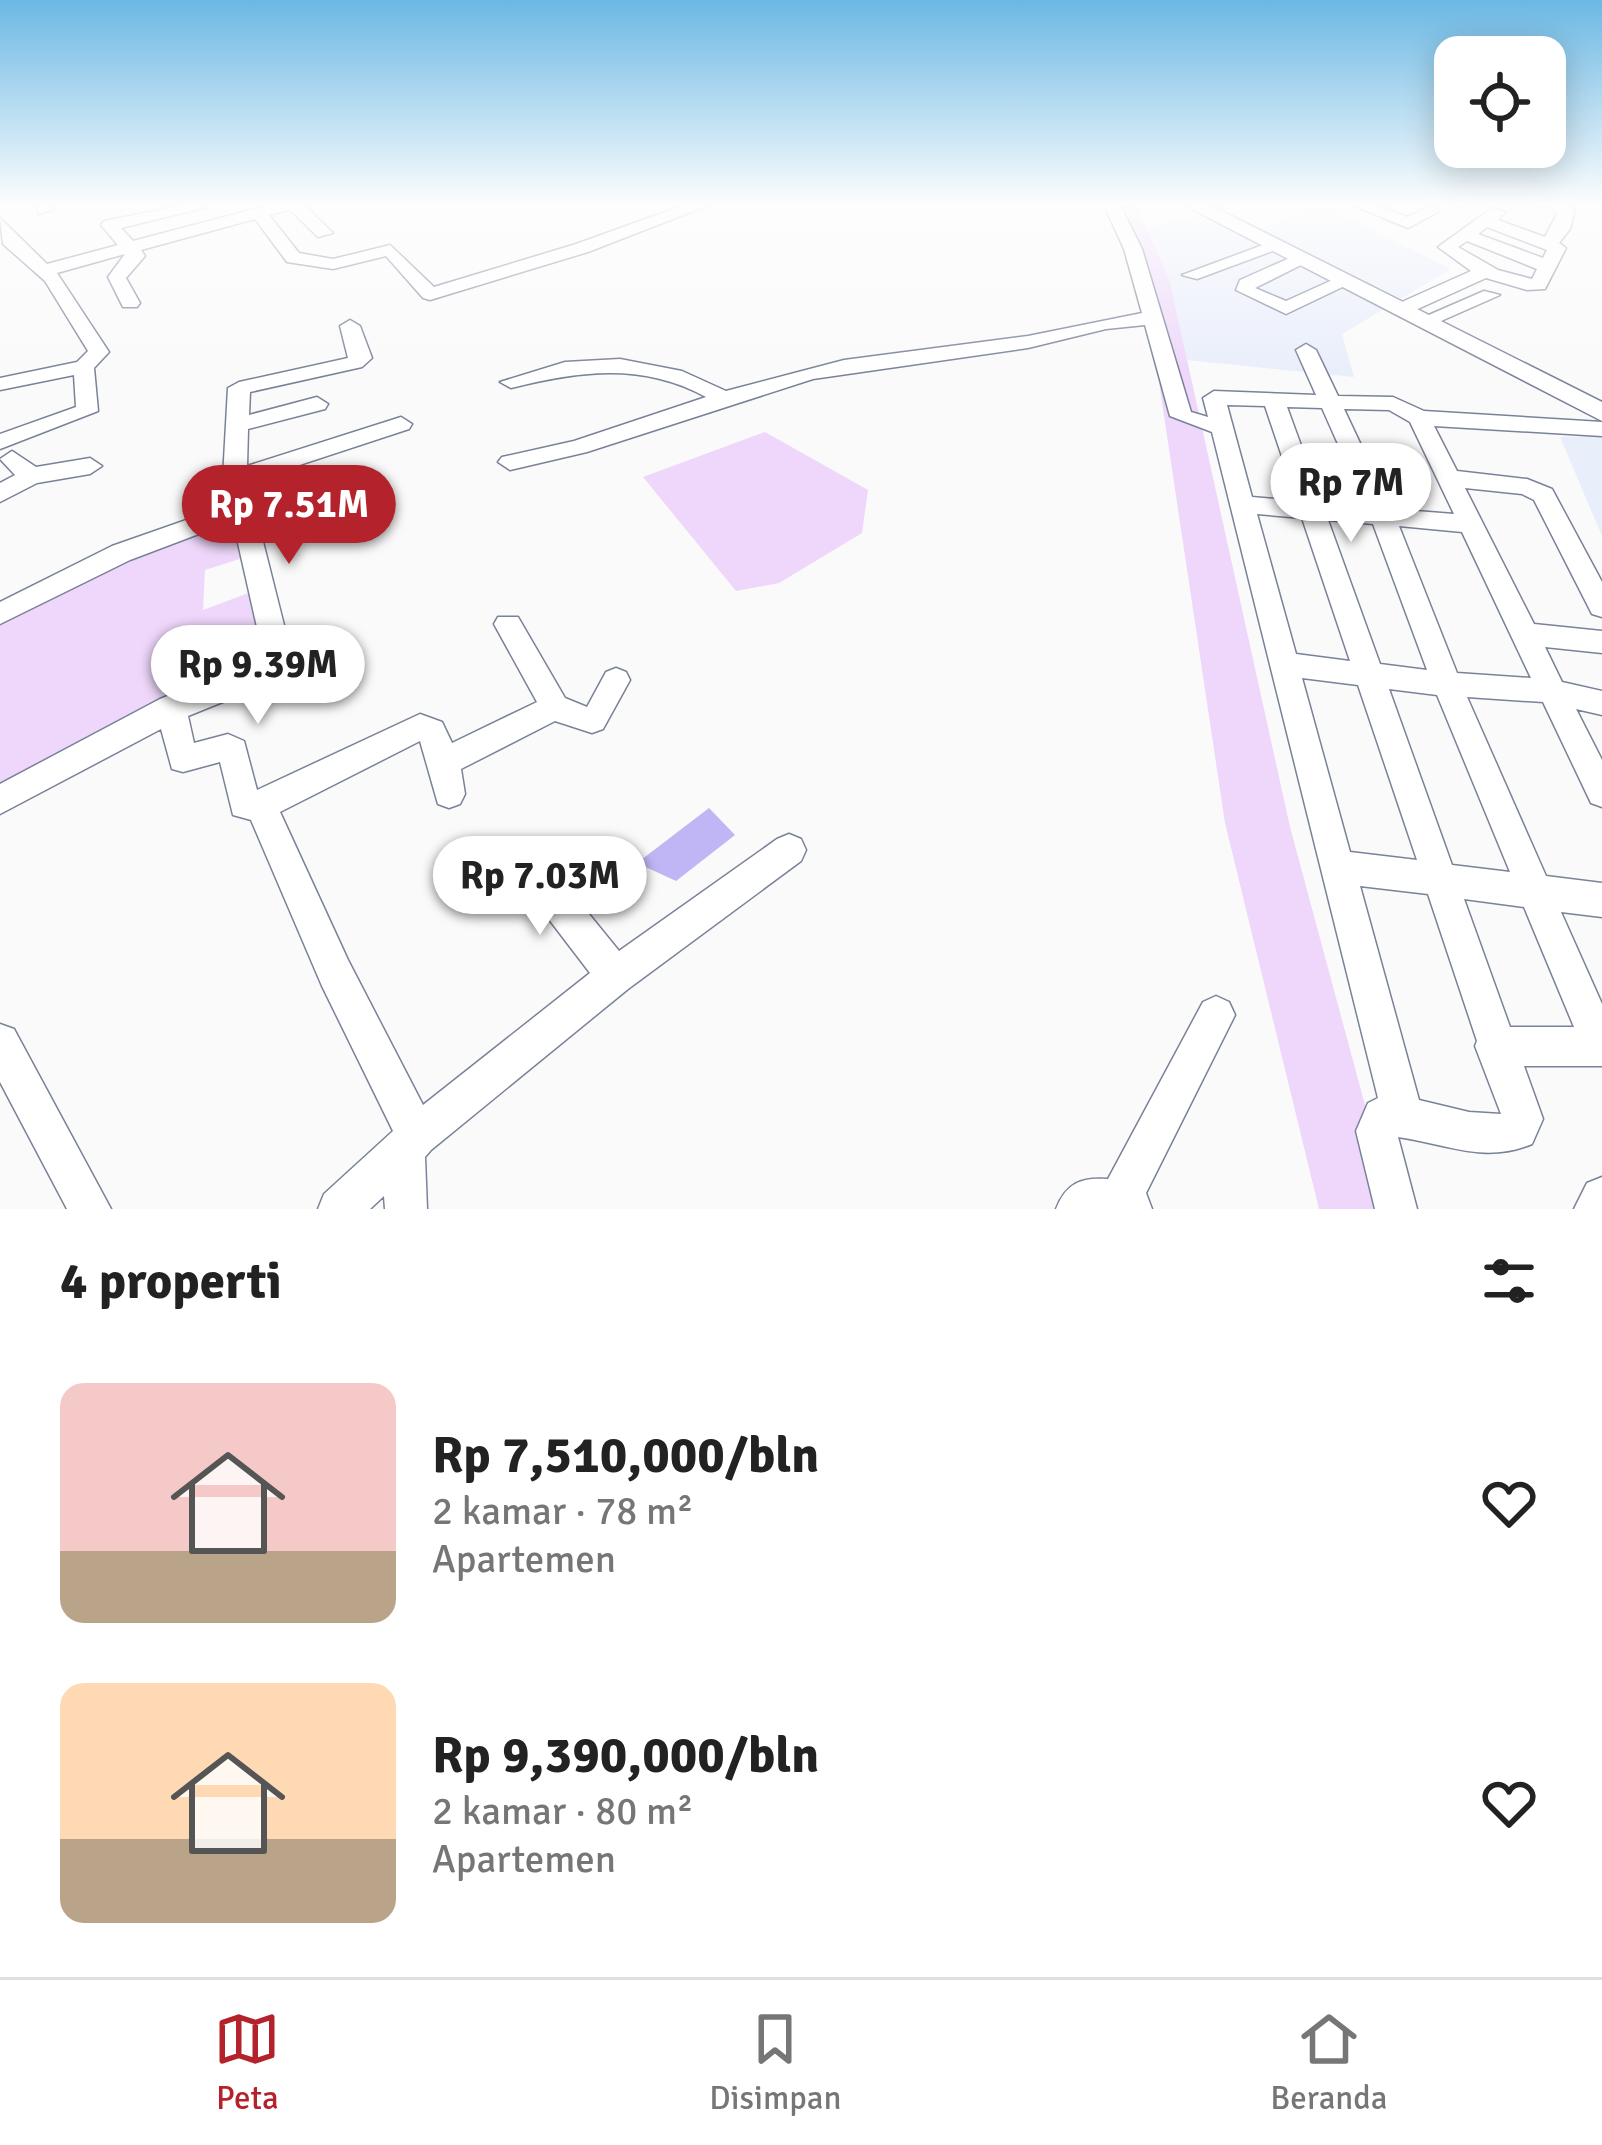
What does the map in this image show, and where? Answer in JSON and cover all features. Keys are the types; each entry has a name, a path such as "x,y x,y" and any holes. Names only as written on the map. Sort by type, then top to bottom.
{"main road":[{"path":"1292,259 1602,413"}],"street":[{"path":"0,384 84,367 99,352 74,308 25,259"},
{"path":"41,271 78,259"},
{"path":"130,303 117,279 133,259"},
{"path":"302,259 333,264 352,259"},
{"path":"398,259 430,295 545,259"},
{"path":"1135,259 1181,416 1219,427"},
{"path":"1191,275 1275,259"},
{"path":"1284,259 1245,290 1286,308 1338,285"},
{"path":"1468,259 1533,286 1554,259"},
{"path":"1540,259 1550,267"},
{"path":"1402,310 1489,270"},
{"path":"1426,322 1491,296"},
{"path":"510,462 556,453 868,360 1029,342 1122,318 1154,319"},
{"path":"279,660 236,478 242,386 298,379 360,360 350,326"},
{"path":"1306,350 1383,517 1448,684 1602,1047 1495,1046"},
{"path":"511,382 583,364 620,364 666,374 725,399"},
{"path":"0,494 14,459 87,411 84,367"},
{"path":"1403,1116 1214,398 1393,404 1419,418 1602,429"},
{"path":"1275,403 1523,1119 1518,1130 1501,1137 1403,1116 1382,1117 1376,1131 1396,1209"},
{"path":"237,425 317,404"},
{"path":"1419,418 1550,691 1591,752 1602,793"},
{"path":"236,478 401,424"},
{"path":"14,459 90,466"},
{"path":"1448,478 1527,487 1543,495 1602,607"},
{"path":"1240,504 1469,524"},
{"path":"0,614 121,553 242,509"},
{"path":"508,624 555,706 574,718 592,719 600,713 616,680"},
{"path":"1522,634 1602,642"},
{"path":"0,800 171,708 279,660 327,647"},
{"path":"1281,664 1550,691 1602,703"},
{"path":"444,762 555,706"},
{"path":"171,708 183,759 232,747 244,805 261,805 413,728 431,730 444,762 449,794"},
{"path":"261,805 294,891 411,1143 406,1209"},
{"path":"339,1209 411,1143 615,976 789,850"},
{"path":"521,856 615,976"},
{"path":"1339,867 1602,900"},
{"path":"1076,1209 1087,1199 1125,1205 1216,1016"},
{"path":"0,1043 90,1209"},
{"path":"1594,1209 1602,1198"}],"shaded area":[{"path":"1135,259 1161,259 1169,278 1290,827 1393,1209 1319,1209 1225,823 1144,282"},
{"path":"1161,259 1432,259 1451,269 1342,334 1354,377 1187,360"},
{"path":"765,432 868,490 862,533 779,583 736,591 643,477"},
{"path":"1602,436 1602,536 1560,437"},
{"path":"248,509 249,556 205,570 203,610 259,589 272,649 0,797 0,619 178,532"}],"building":[{"path":"709,808 735,835 676,881 637,863"}]}
